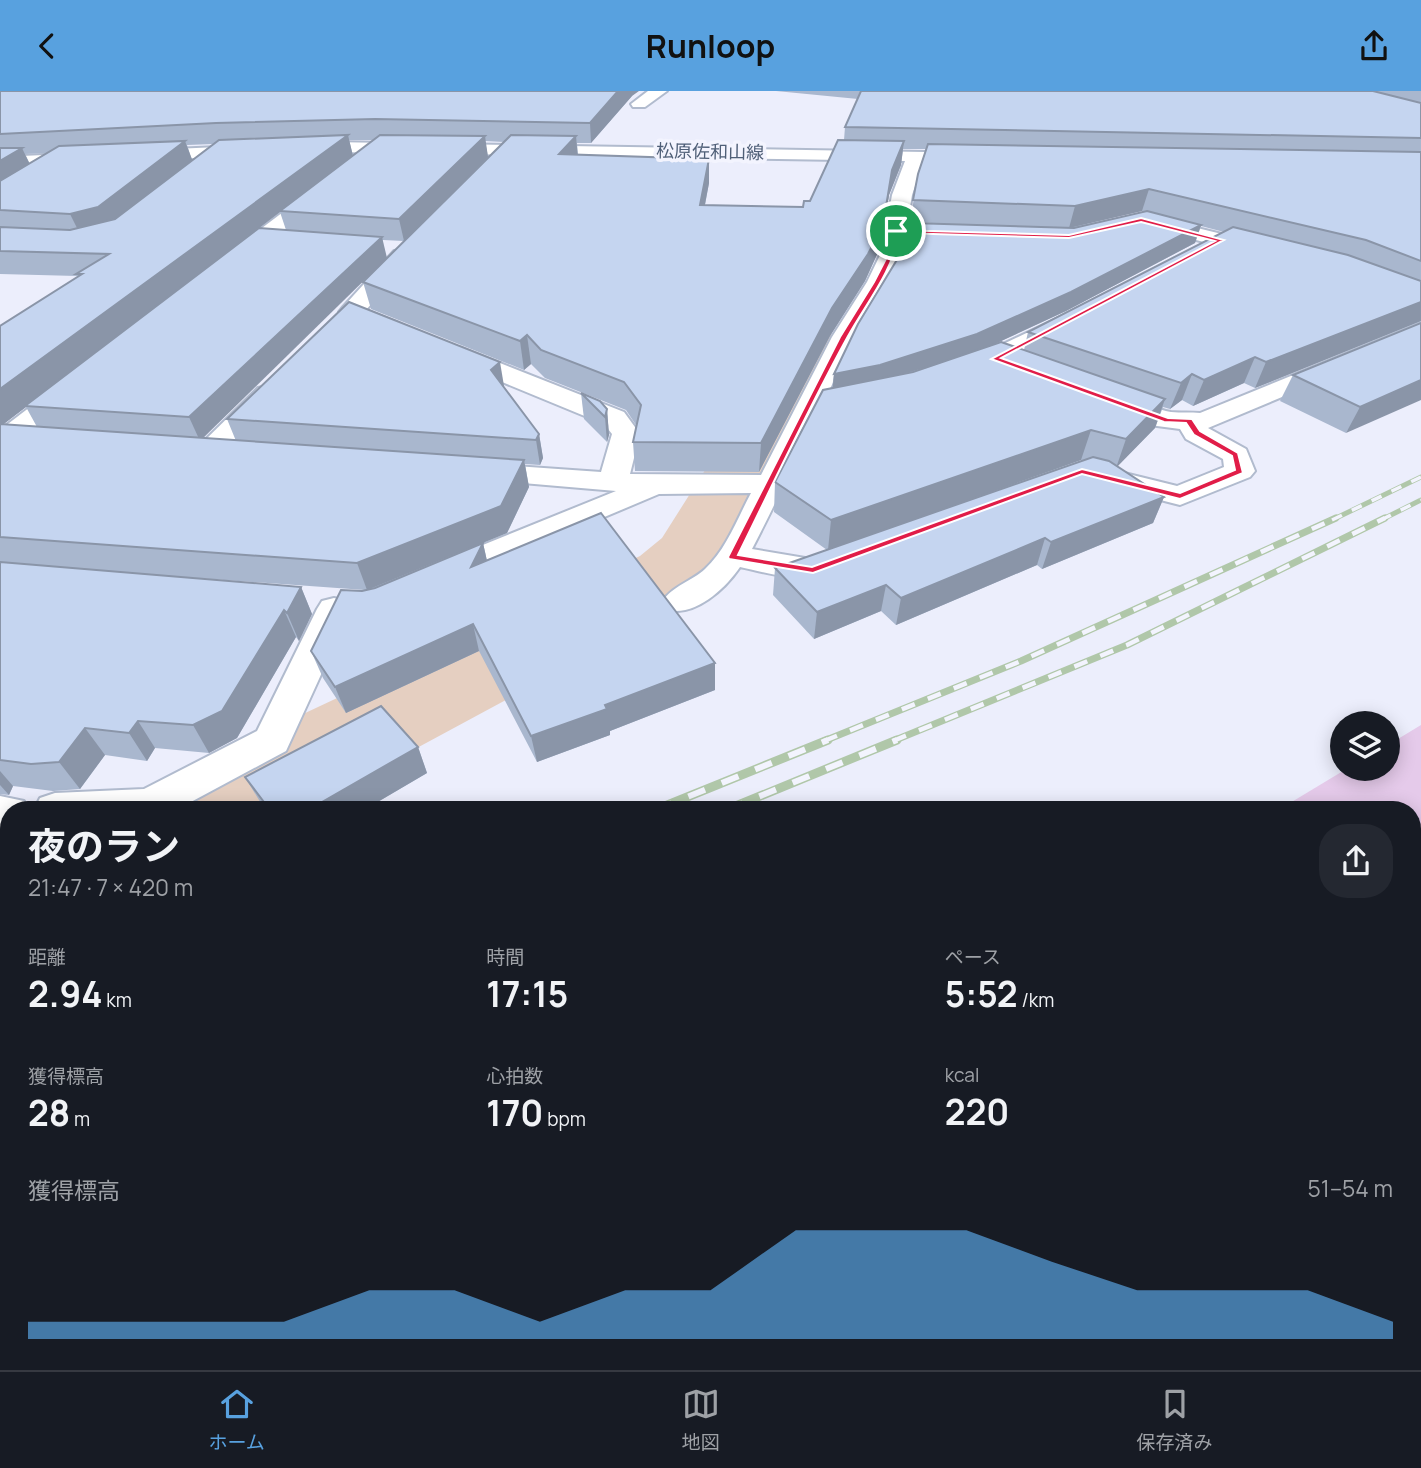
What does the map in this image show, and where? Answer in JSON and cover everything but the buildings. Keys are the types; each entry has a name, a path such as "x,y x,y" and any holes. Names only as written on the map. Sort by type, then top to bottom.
{"street":[{"path":"639,104 659,91"},
{"path":"218,273 380,147"},
{"name":"松原佐和山線","path":"0,162 223,151 380,147 995,158"},
{"path":"482,176 510,148"},
{"path":"191,177 223,151"},
{"path":"679,602 717,576 732,557 762,484 821,408 844,337 893,251 902,195 916,156"},
{"path":"33,180 65,159"},
{"path":"1130,223 1141,220 1283,256"},
{"path":"896,231 985,235"},
{"path":"259,240 286,242"},
{"path":"1185,259 1221,240"},
{"path":"332,331 411,247 380,249"},
{"path":"943,380 995,359 1090,309"},
{"path":"351,312 614,418 626,434 613,482"},
{"path":"1081,389 1167,420 1204,421 1421,330"},
{"path":"995,359 1019,367"},
{"path":"4,442 92,372"},
{"path":"250,456 194,452 284,378"},
{"path":"1069,476 1082,471 1180,496 1240,471 1236,455 1196,433 1189,421"},
{"path":"4,442 47,442"},
{"path":"445,470 658,485 762,484"},
{"path":"409,587 658,485"},
{"path":"732,557 813,570 864,552"},
{"path":"158,801 272,741 339,603"}],"shaded area":[{"path":"1421,725 1421,801 1293,801 1330,779 1330,781 1400,781 1400,738"}],"waterway":[{"path":"229,801 289,767 671,575 693,556 813,350"}],"railway":[{"path":"1332,520 1421,477"},
{"path":"1385,518 1421,500"},
{"path":"824,741 1021,661 1336,518"},
{"path":"893,741 1127,645 1385,518"},
{"path":"1381,520 1385,518"},
{"path":"677,801 828,740"},
{"path":"748,801 897,740"}],"route":[{"path":"1141,220 1221,240 995,359 1167,420 1189,421 1196,433 1236,455 1240,471 1180,496 1082,471 813,570 732,557 844,337 878,282 893,251 896,231 1069,237 1141,220"}]}
